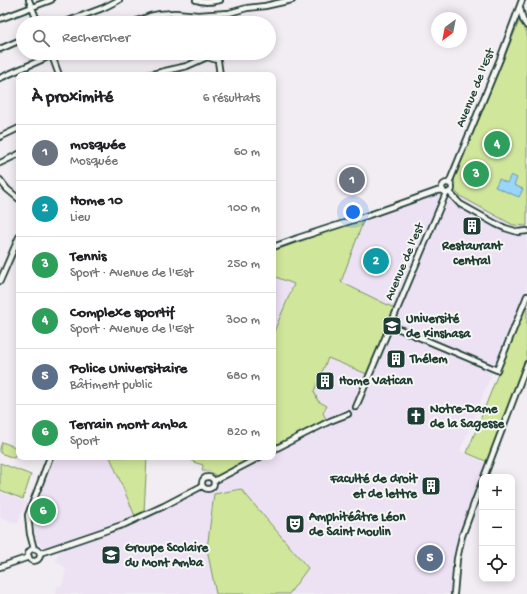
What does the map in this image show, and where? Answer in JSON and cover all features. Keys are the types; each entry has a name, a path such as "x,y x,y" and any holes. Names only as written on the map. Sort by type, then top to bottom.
{"street":[{"path":"29,0 35,16"},
{"path":"0,19 51,0"},
{"path":"82,16 119,0"},
{"path":"196,0 203,2 214,2 220,0"},
{"path":"150,16 175,12 198,15 229,13 247,8 292,0"},
{"name":"Avenue de l'Est","path":"449,183 452,190 446,192 443,186 449,183 522,0"},
{"path":"520,7 523,20 527,26"},
{"path":"0,49 16,42"},
{"path":"0,78 38,60"},
{"path":"53,60 58,72"},
{"path":"161,72 187,66 200,60"},
{"path":"217,60 220,72"},
{"path":"0,137 16,129"},
{"path":"0,163 16,155"},
{"path":"0,180 7,189 16,196"},
{"path":"276,246 437,191 446,192 460,204 505,228 518,232 527,231"},
{"name":"Avenue de l'est","path":"356,407 446,192"},
{"path":"0,281 16,244"},
{"path":"390,325 497,370 527,296"},
{"path":"485,474 527,364"},
{"path":"276,448 330,421 348,414"},
{"path":"40,553 34,549 28,515 49,460"},
{"path":"214,481 254,460"},
{"path":"202,486 202,481 206,477 210,477 214,481"},
{"path":"202,486 207,490 210,489 214,486 214,481"},
{"path":"40,553 132,521 202,486"},
{"path":"454,594 460,542 479,490"},
{"path":"29,557 29,552 34,549"},
{"path":"29,557 32,561 38,560 40,553"},
{"path":"0,567 29,557"}],"shaded area":[{"name":"Université de Kinshasa","path":"520,19 527,33 527,289 460,451 486,463 482,474 479,474 479,483 456,547 453,561 450,594 55,594 58,585 62,586 66,569 56,561 59,549 137,522 199,491 204,460 276,460 276,250 437,193 450,193 454,190 454,179"},
{"name":"Groupe Scolaire du Mont Amba","path":"54,460 111,460 135,516 84,535 44,547 36,541 31,515"},
{"path":"0,492 26,502 18,524 0,518"}],"green space":[{"path":"520,19 527,33 527,226 513,225 460,196 454,190 454,179"},
{"path":"364,219 341,282 394,308 367,374 328,358 314,391 318,401 327,406 323,413 326,419 276,445 276,327 294,284 276,277 276,250"},
{"path":"527,305 527,361 488,462 467,453 514,333"},
{"path":"2,442 16,447 14,458 0,453"},
{"path":"111,460 147,460 144,512 135,516"},
{"path":"193,460 247,460 216,476 210,471 202,471 203,465 193,462"},
{"path":"0,463 31,475 23,499 0,490"},
{"path":"241,489 308,568 289,594 216,594 207,549 214,494"}],"water":[{"path":"511,175 517,178 514,185 523,189 519,197 495,187 499,179 507,183"}],"place":[{"name":"Complexe sportif","path":"497,144"},
{"name":"Tennis","path":"476,174"},
{"name":"mosquée","path":"352,180"},
{"name":"Restaurant central","path":"472,226"},
{"name":"Home 10","path":"376,261"},
{"name":"Université de Kinshasa","path":"392,326"},
{"name":"Thélem","path":"396,359"},
{"name":"Home Vatican","path":"325,381"},
{"name":"Notre-Dame de la Sagesse","path":"416,416"},
{"name":"Faculté de droit et de lettre","path":"431,486"},
{"name":"Terrain mont amba","path":"43,511"},
{"name":"Amphitéâtre Léon de Saint Moulin","path":"295,524"},
{"name":"Groupe Scolaire du Mont Amba","path":"111,555"},
{"name":"Police Universitaire","path":"430,558"}]}
